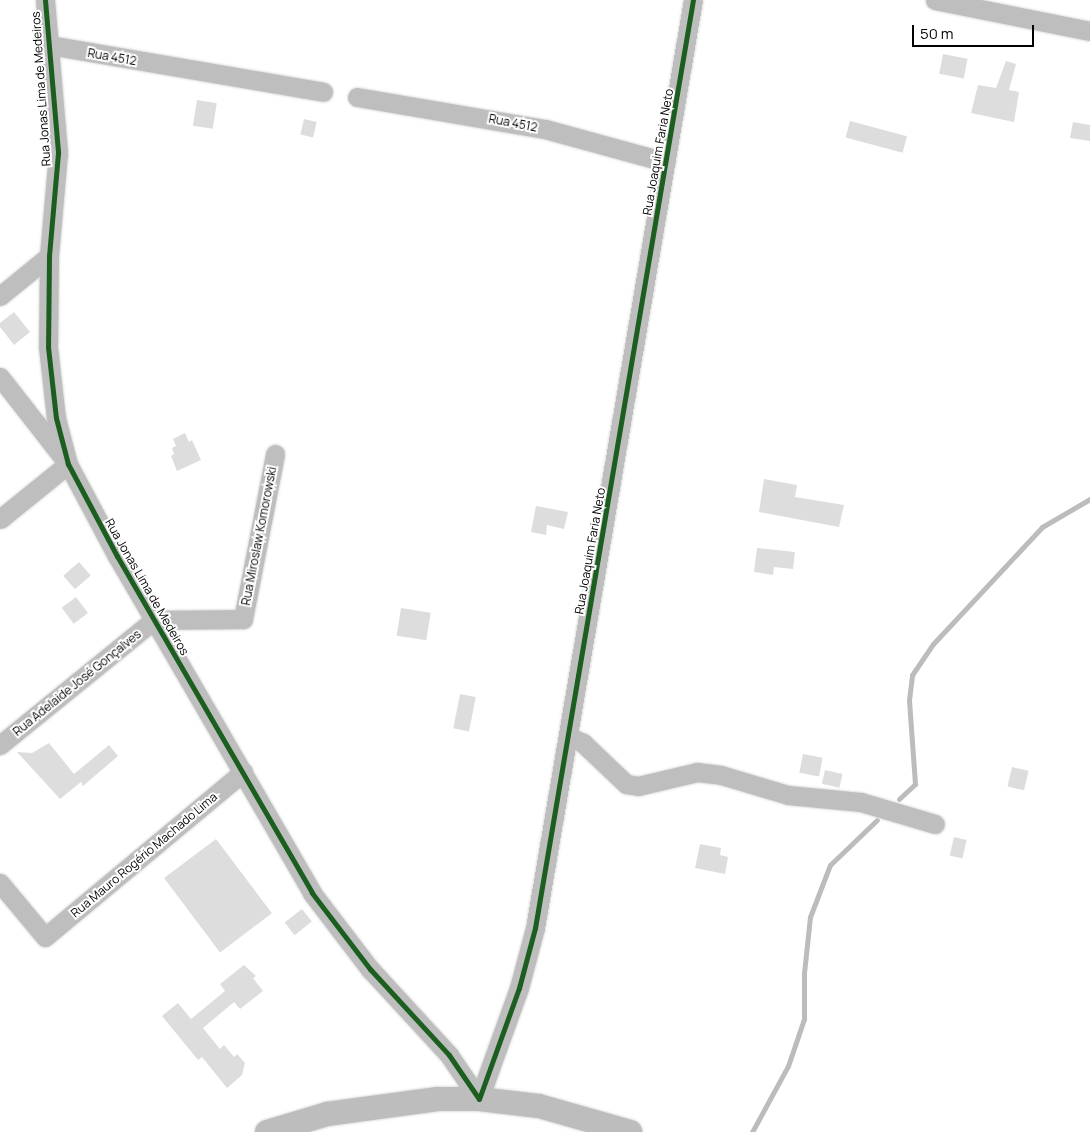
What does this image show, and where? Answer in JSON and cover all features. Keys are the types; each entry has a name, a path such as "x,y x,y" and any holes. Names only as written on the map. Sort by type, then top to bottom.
{"main road":[{"path":"267,1132 327,1114 438,1099 479,1099 539,1106 630,1132"}],"street":[{"name":"Rua Jonas Lima de Medeiros","path":"45,0 58,153 49,256 51,389 68,464 154,620 244,772 312,893 337,929 449,1055 479,1099"},
{"name":"Rua Joaquim Faria Neto","path":"479,1099 519,988 535,928 693,0"},
{"path":"935,0 1090,31"},
{"name":"Rua 4512","path":"49,45 323,92"},
{"name":"Rua 4512","path":"357,97 545,129 666,162"},
{"path":"0,296 49,256"},
{"path":"0,377 68,464 0,519"},
{"name":"Rua Miroslaw Komorowski","path":"154,620 243,619 275,454"},
{"name":"Rua Adelaide José Gonçalves","path":"0,745 154,620"},
{"path":"569,737 583,743 626,784 638,786 697,772 729,777 788,795 861,802 935,824"},
{"name":"Rua Mauro Rogério Machado Lima","path":"0,883 45,937 244,772"}],"building":[{"path":"943,54 968,59 964,78 939,74"},
{"path":"1006,61 1016,64 1009,90 1019,92 1014,122 971,113 978,85 996,88"},
{"path":"197,100 217,103 213,129 193,126"},
{"path":"304,119 317,122 313,138 300,135"},
{"path":"850,121 907,136 903,153 846,137"},
{"path":"1073,122 1090,125 1090,141 1070,138"},
{"path":"14,312 30,332 14,345 0,327 0,323"},
{"path":"185,433 189,442 192,440 201,460 177,471 171,456 174,454 172,448 176,446 173,439"},
{"path":"764,479 797,485 795,497 844,505 839,527 759,512"},
{"path":"536,506 568,512 564,529 547,525 546,535 531,532"},
{"path":"757,548 795,552 793,569 774,567 773,575 754,572"},
{"path":"79,562 91,576 75,589 63,576"},
{"path":"76,597 88,613 74,624 62,608"},
{"path":"401,608 431,613 426,640 397,636"},
{"path":"460,694 476,697 469,731 453,728"},
{"path":"49,743 74,774 109,745 118,756 83,786 81,782 60,799 17,752 32,753"},
{"path":"803,754 823,758 819,776 799,773"},
{"path":"1012,767 1029,771 1024,790 1008,786"},
{"path":"825,770 843,774 839,788 822,784"},
{"path":"954,837 967,840 962,858 950,856"},
{"path":"216,839 272,913 220,952 164,878"},
{"path":"700,844 721,848 720,855 728,857 725,874 695,868"},
{"path":"302,909 312,922 295,935 285,923"},
{"path":"244,965 256,976 253,978 263,991 240,1009 234,1002 203,1028 220,1049 224,1045 234,1057 237,1054 245,1063 242,1075 227,1088 202,1057 198,1060 162,1016 178,1003 191,1019 225,991 220,984"}],"waterway":[{"path":"899,799 915,784 909,700 912,675 933,644 1042,527 1090,499"},
{"path":"752,1132 788,1066 804,1019 804,973 810,917 830,865 877,820"}],"cycle path":[{"path":"45,0 58,153 49,256 48,347 56,418 68,464 117,556 312,893 370,969 449,1055 479,1099"},
{"path":"479,1099 519,988 535,928 693,0"}]}
